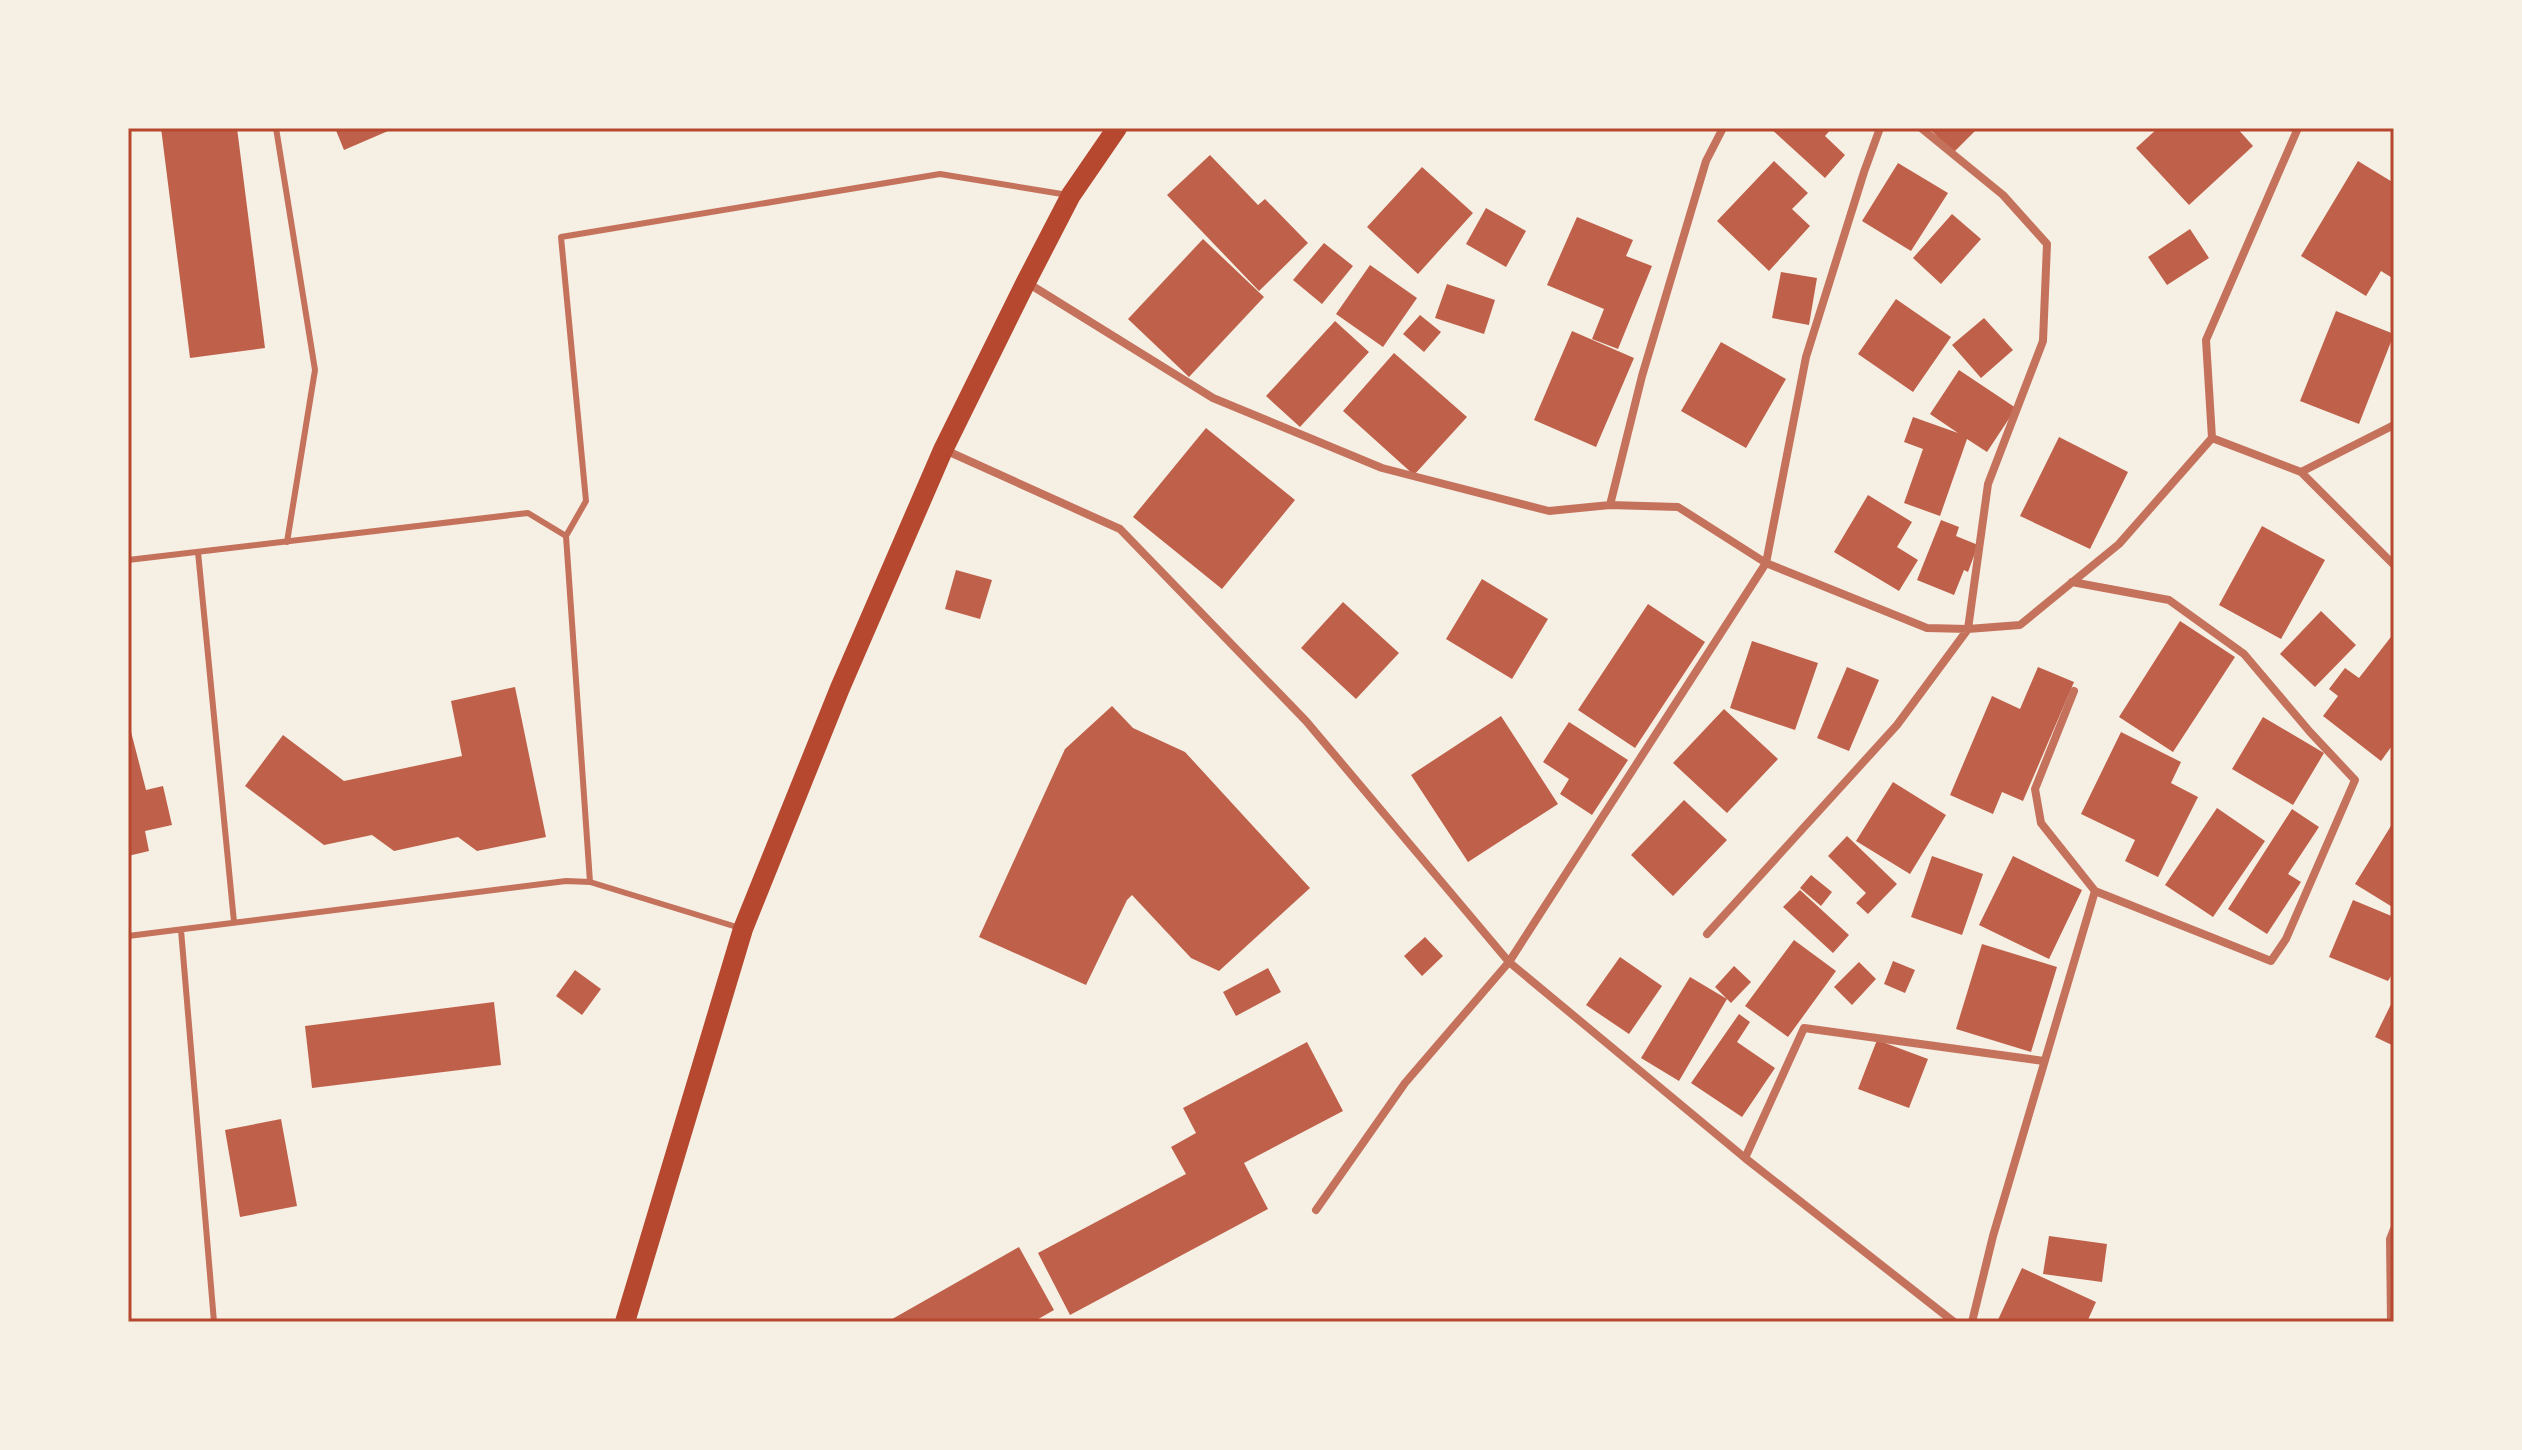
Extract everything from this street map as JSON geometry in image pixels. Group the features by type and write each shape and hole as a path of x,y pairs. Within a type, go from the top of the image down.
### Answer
{"main road":[{"path":"625,1322 743,929 840,688 943,450 1026,282 1071,195 1117,128"}],"street":[{"path":"1610,505 1642,376 1701,176 1723,128"},
{"path":"1316,1210 1405,1083 1509,962 1766,563 1806,357 1880,128"},
{"path":"1707,934 1897,725 1968,629 1988,484 2043,341 2047,244 2003,195 1921,128"},
{"path":"1026,282 1213,398 1382,468 1549,511 1610,505 1678,507 1766,563 1927,628 2020,625 2119,544 2212,438 2206,340 2298,128"},
{"path":"2301,472 2394,425"},
{"path":"2212,438 2301,472 2394,565"},
{"path":"943,450 1120,529 1306,721 1509,962 1745,1158 1954,1322"},
{"path":"2072,582 2169,600 2244,654 2355,780 2286,939 2271,961 2095,891 2041,823 2035,789 2074,691"},
{"path":"1972,1322 1993,1236 2095,891"},
{"path":"1745,1158 1804,1028 2044,1061"},
{"path":"2391,1322 2390,1239 2394,1229"}],"lane":[{"path":"276,128 315,370 287,542"},
{"path":"590,882 566,536 586,501 561,237 940,174 1071,195"},
{"path":"128,560 528,513 566,536"},
{"path":"198,552 234,922"},
{"path":"128,936 566,881 590,882 743,929"},
{"path":"181,930 214,1322"}],"building":[{"path":"161,128 237,128 265,348 190,358"},
{"path":"335,128 395,128 344,150"},
{"path":"1770,128 1832,128 1825,136 1845,155 1825,178"},
{"path":"1929,128 1978,128 1953,153"},
{"path":"2158,128 2237,128 2253,146 2189,205 2136,148"},
{"path":"1210,155 1258,205 1265,199 1308,243 1259,291 1167,195"},
{"path":"1774,161 1808,193 1792,209 1810,226 1769,271 1717,221"},
{"path":"2358,161 2394,183 2394,279 2381,271 2366,296 2301,256"},
{"path":"1898,163 1948,193 1911,251 1862,221"},
{"path":"1422,167 1473,213 1418,274 1367,227"},
{"path":"1486,208 1526,231 1506,267 1466,244"},
{"path":"1952,214 1981,239 1941,284 1913,258"},
{"path":"1577,217 1633,240 1626,256 1652,266 1618,349 1592,339 1604,309 1547,285"},
{"path":"2190,229 2209,258 2167,285 2148,257"},
{"path":"1203,239 1264,297 1189,377 1128,319"},
{"path":"1324,243 1353,266 1322,304 1293,280"},
{"path":"1370,265 1417,298 1383,347 1336,314"},
{"path":"1781,272 1817,278 1809,325 1772,318"},
{"path":"1447,284 1495,300 1484,334 1435,318"},
{"path":"1896,299 1951,337 1913,392 1858,354"},
{"path":"2336,311 2394,334 2359,424 2300,401"},
{"path":"1420,315 1441,332 1424,352 1403,334"},
{"path":"1984,318 2013,350 1981,378 1952,345"},
{"path":"1335,321 1369,352 1300,427 1266,396"},
{"path":"1572,331 1634,358 1596,447 1534,420"},
{"path":"1721,342 1786,379 1746,448 1681,411"},
{"path":"1394,353 1467,417 1414,475 1343,411"},
{"path":"1959,370 2016,408 1987,452 1967,439 1940,516 1904,503 1923,449 1904,442 1913,417 1958,433 1930,414"},
{"path":"1206,428 1295,500 1222,589 1133,517"},
{"path":"2059,437 2128,472 2090,549 2020,516"},
{"path":"1868,495 1912,522 1897,547 1918,560 1899,591 1834,552"},
{"path":"1941,520 1959,527 1956,536 1978,545 1968,572 1964,570 1954,595 1917,580"},
{"path":"2262,526 2325,560 2281,639 2219,605"},
{"path":"956,570 992,580 980,619 945,609"},
{"path":"1482,579 1548,619 1512,679 1446,639"},
{"path":"1343,602 1399,653 1356,699 1301,648"},
{"path":"1648,604 1705,642 1635,748 1578,710"},
{"path":"2321,611 2356,645 2315,687 2280,654"},
{"path":"2180,621 2235,657 2173,752 2119,717"},
{"path":"2394,633 2394,743 2381,761 2323,716 2338,696 2329,689 2345,668 2359,678"},
{"path":"1752,641 1818,663 1795,730 1730,708"},
{"path":"1847,667 1879,680 1849,751 1817,738"},
{"path":"2038,667 2074,682 2023,801 2002,792 1993,814 1950,795 1992,696 2020,709"},
{"path":"515,687 546,837 477,851 458,837 394,851 372,835 324,845 245,786 283,735 344,781 462,756 451,701"},
{"path":"1112,706 1133,728 1185,752 1310,888 1219,971 1191,958 1132,895 1086,985 979,937 1065,749"},
{"path":"1724,709 1778,759 1727,813 1673,763"},
{"path":"1501,716 1558,804 1468,862 1411,775"},
{"path":"2263,717 2324,753 2293,805 2232,769"},
{"path":"128,720 146,790 163,786 172,825 145,831 149,851 128,856"},
{"path":"1569,722 1628,760 1592,815 1560,794 1569,779 1543,762"},
{"path":"2121,732 2181,762 2171,783 2198,797 2158,877 2125,861 2135,840 2081,814"},
{"path":"1893,782 1946,815 1910,874 1856,841"},
{"path":"1684,800 1727,840 1673,896 1631,855"},
{"path":"2217,808 2265,841 2213,917 2165,885"},
{"path":"2292,809 2319,827 2288,874 2301,882 2267,934 2228,909"},
{"path":"2394,821 2394,908 2355,884"},
{"path":"1847,836 1897,884 1868,914 1856,903 1866,893 1828,856"},
{"path":"1932,856 1983,874 1962,935 1911,917"},
{"path":"2013,856 2082,890 2049,959 1979,925"},
{"path":"1811,875 1832,892 1821,906 1800,888"},
{"path":"1800,890 1849,935 1833,953 1783,907"},
{"path":"2353,900 2394,917 2394,971 2388,981 2329,957"},
{"path":"1425,937 1443,956 1422,976 1404,956"},
{"path":"1794,940 1836,971 1788,1037 1745,1006"},
{"path":"1982,944 2057,967 2031,1052 1956,1029"},
{"path":"1620,957 1662,986 1629,1034 1586,1005"},
{"path":"1893,961 1915,970 1905,993 1884,984"},
{"path":"1859,962 1876,979 1852,1005 1834,987"},
{"path":"1734,966 1751,982 1731,1003 1715,987"},
{"path":"1268,968 1281,992 1236,1016 1223,992"},
{"path":"575,970 601,989 582,1015 556,996"},
{"path":"1690,977 1727,999 1679,1081 1641,1058"},
{"path":"2394,998 2394,1046 2375,1037"},
{"path":"494,1002 501,1065 312,1088 305,1026"},
{"path":"1739,1014 1750,1022 1737,1042 1775,1068 1742,1117 1691,1083"},
{"path":"1877,1040 1928,1059 1909,1108 1858,1089"},
{"path":"1307,1042 1343,1111 1244,1163 1268,1209 1070,1315 1038,1253 1186,1174 1171,1147 1196,1133 1183,1108"},
{"path":"281,1119 297,1206 240,1217 225,1130"},
{"path":"2049,1236 2107,1244 2102,1282 2043,1274"},
{"path":"1019,1247 1054,1310 1033,1322 887,1322"},
{"path":"2022,1268 2096,1302 2087,1322 1997,1322"}]}
